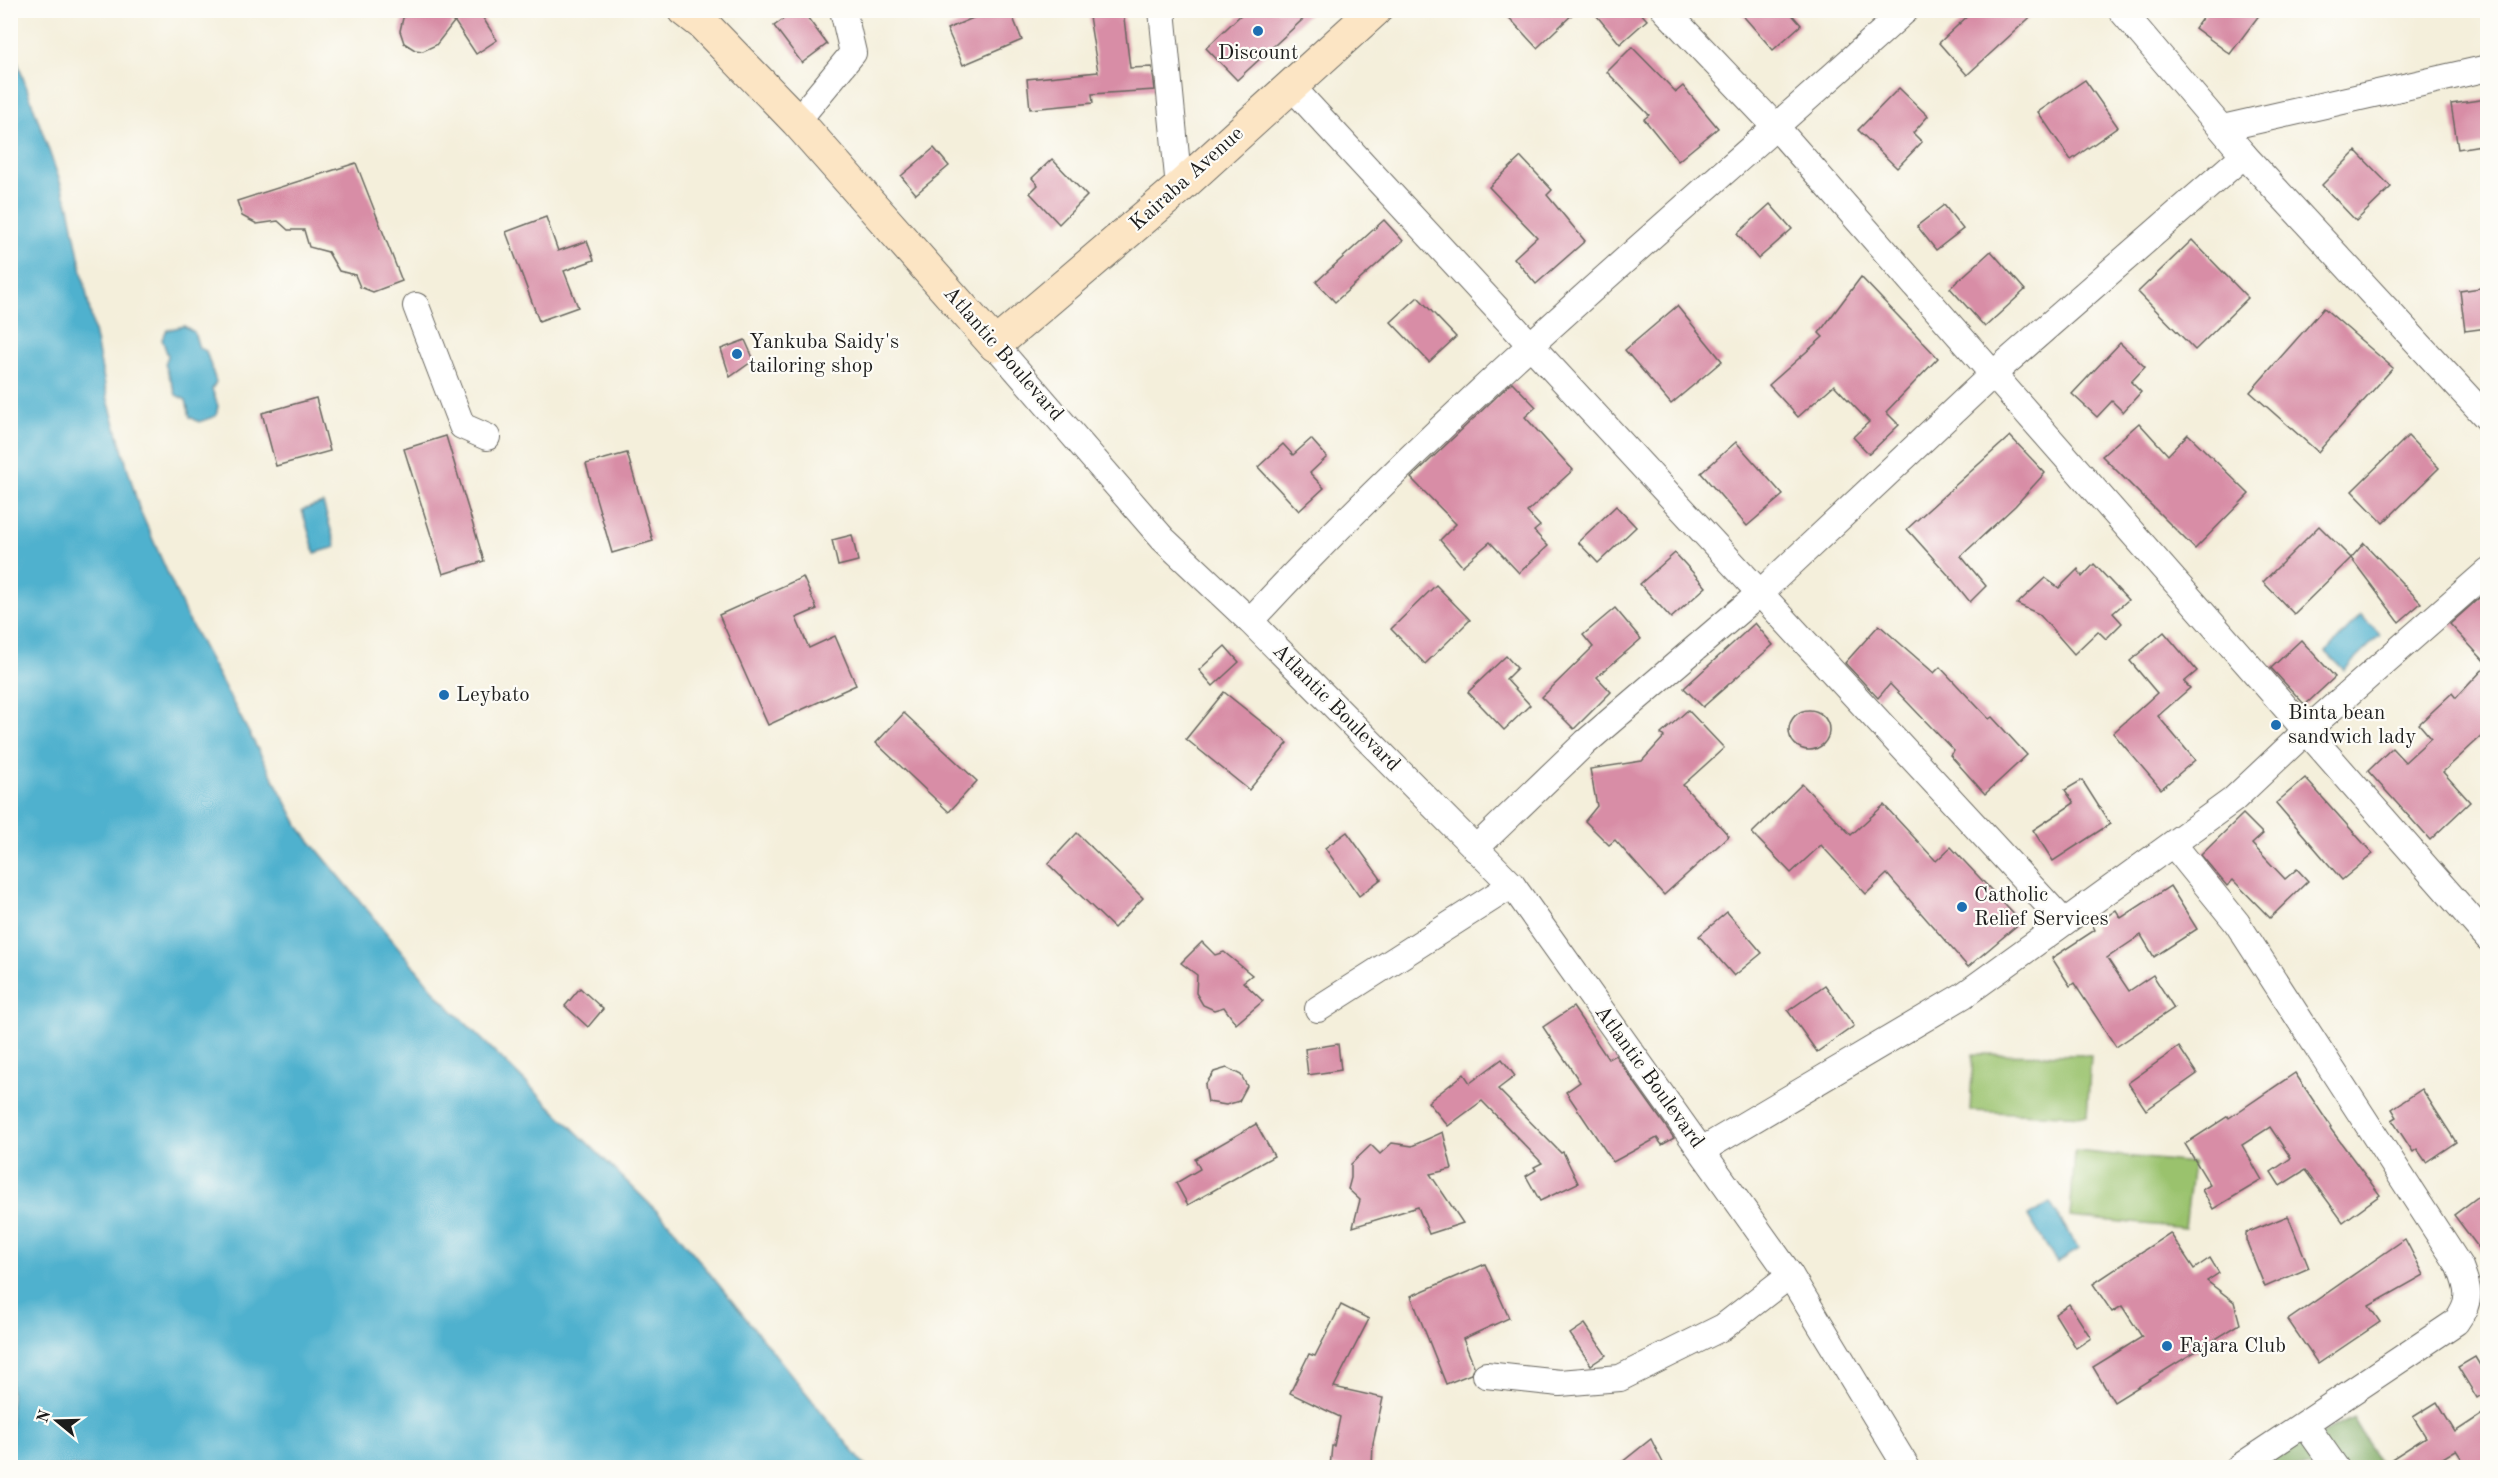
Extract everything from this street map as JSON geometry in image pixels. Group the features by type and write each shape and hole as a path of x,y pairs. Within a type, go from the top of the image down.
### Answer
{"street":[{"name":"Atlantic Boulevard","path":"685,10 703,24 797,120 1162,539 1250,621 1512,885 1790,1275 1907,1467"},
{"path":"797,120 853,53 843,10"},
{"path":"1162,10 1179,188"},
{"name":"Kairaba Avenue","path":"995,345 1179,188 1376,10"},
{"path":"1665,10 1777,128 2487,938"},
{"path":"1250,621 1309,556 1530,344 1777,128 1906,10"},
{"path":"2121,10 2244,155 2487,419"},
{"path":"2223,128 2487,68"},
{"path":"1291,86 2064,922"},
{"path":"1475,849 1586,742 1760,593 1993,374 2244,155"},
{"path":"416,306 462,426 487,437"},
{"path":"1701,1150 1964,995 2233,800 2307,730 2487,571"},
{"path":"2173,844 2237,923 2460,1267 2469,1291 2466,1309 2457,1322 2238,1467"},
{"path":"1318,1009 1512,885"},
{"path":"1486,1374 1560,1383 1620,1378 1723,1327 1790,1275"},
{"path":"2305,1424 2336,1467"}],"green space":[{"path":"1973,1054 2091,1055 2087,1116 1970,1111"},
{"path":"2075,1151 2193,1163 2185,1228 2070,1217"},
{"path":"2353,1418 2382,1467 2254,1468"}],"water":[{"path":"10,41 69,207 108,400 139,508 187,617 301,830 442,1000 669,1223 866,1467 11,1467"},
{"path":"184,326 194,332 199,348 206,351 216,382 212,389 218,406 216,416 199,422 190,417 186,400 176,395 165,364 168,356 162,339 167,330"},
{"path":"323,503 336,547 315,553 302,510"},
{"path":"2361,615 2380,635 2344,670 2326,652"},
{"path":"2050,1203 2079,1249 2057,1263 2028,1216"}],"building":[{"path":"411,10 431,10 454,22 436,45 423,51 415,50 404,43 400,31 403,18"},
{"path":"447,10 478,10 497,40 476,54"},
{"path":"796,10 802,10 827,44 802,63 774,26"},
{"path":"992,10 1010,10 1022,40 963,65 947,29"},
{"path":"1088,10 1123,10 1130,68 1152,67 1155,90 1092,94 1093,103 1030,109 1027,79 1098,72"},
{"name":"Discount","path":"1246,10 1313,10 1237,80 1206,48"},
{"path":"1502,10 1577,10 1537,48"},
{"path":"1592,10 1638,10 1647,20 1620,44"},
{"path":"1738,10 1788,10 1801,25 1773,50"},
{"path":"1974,10 2038,10 1967,75 1939,43"},
{"path":"2208,10 2263,10 2230,54 2195,28"},
{"path":"1632,47 1676,92 1683,86 1718,128 1678,161 1644,119 1649,115 1607,72"},
{"path":"2085,80 2118,127 2071,160 2038,112"},
{"path":"1899,88 1928,116 1913,133 1922,142 1897,168 1858,130"},
{"path":"2487,99 2487,144 2458,149 2451,104"},
{"path":"934,148 949,166 916,194 901,176"},
{"path":"2356,151 2391,187 2356,221 2322,185"},
{"path":"1521,157 1552,190 1547,195 1585,241 1536,284 1514,258 1537,237 1489,187"},
{"path":"1052,159 1087,196 1059,224 1030,193 1038,185 1032,178"},
{"path":"356,163 402,281 373,292 360,287 355,275 339,271 328,252 309,247 304,230 288,230 278,221 257,224 242,216 237,201"},
{"path":"1770,204 1792,229 1758,259 1737,234"},
{"path":"1944,205 1963,229 1936,250 1917,226"},
{"path":"546,217 558,251 587,241 594,260 564,271 578,307 539,321 506,232"},
{"path":"1384,220 1403,241 1335,302 1316,282"},
{"path":"2192,240 2248,298 2195,350 2138,292"},
{"path":"1991,251 2025,290 1985,327 1950,288"},
{"path":"1861,277 1938,358 1886,412 1899,425 1869,454 1853,437 1869,422 1834,385 1798,417 1769,385 1823,337 1819,333"},
{"path":"2487,287 2487,328 2465,331 2460,291"},
{"path":"1418,297 1456,337 1429,362 1391,322"},
{"path":"1677,306 1722,361 1671,404 1625,350"},
{"path":"2324,308 2393,368 2318,452 2250,392"},
{"name":"Yankuba Saidy's tailoring shop","path":"745,340 754,360 730,377 721,349"},
{"path":"2120,343 2145,367 2131,382 2141,392 2123,412 2112,401 2097,417 2072,394"},
{"path":"1512,382 1536,407 1525,417 1573,470 1527,512 1540,526 1534,531 1548,546 1519,573 1490,542 1462,566 1440,540 1456,524 1411,478"},
{"path":"316,398 330,451 276,466 262,413"},
{"path":"2139,423 2168,455 2188,434 2249,494 2195,549 2102,456"},
{"path":"446,436 484,561 443,574 404,449"},
{"path":"2010,436 2045,473 2015,506 1961,556 1986,586 1970,602 1907,529"},
{"path":"2408,436 2439,468 2383,523 2352,491"},
{"path":"1311,439 1327,457 1310,473 1324,488 1299,511 1258,467 1283,444 1293,455"},
{"path":"1736,442 1783,495 1747,526 1701,473"},
{"path":"627,453 653,541 612,553 586,464"},
{"path":"1616,506 1636,527 1598,563 1578,542"},
{"path":"2319,526 2351,558 2294,614 2263,582"},
{"path":"852,535 858,561 838,566 832,540"},
{"path":"2364,543 2421,603 2399,622 2351,558"},
{"path":"1675,553 1706,587 1671,618 1640,584"},
{"path":"2094,564 2128,600 2113,613 2122,623 2106,639 2098,631 2074,654 2039,614 2017,604 2045,578 2059,588 2078,569 2082,577"},
{"path":"803,577 817,609 796,618 809,648 835,636 856,685 768,725 719,615"},
{"path":"1436,585 1470,620 1425,664 1391,629"},
{"path":"2487,591 2487,664 2450,624"},
{"path":"1615,608 1641,639 1597,677 1611,692 1574,729 1542,697 1593,647 1583,635"},
{"path":"1755,623 1773,645 1703,707 1684,688"},
{"path":"1879,625 1934,673 1940,667 1989,719 1992,717 2027,755 1985,794 1950,755 1954,751 1890,684 1878,698 1845,663"},
{"path":"2164,632 2197,671 2184,682 2190,688 2158,716 2195,760 2161,789 2113,733 2157,693 2130,661"},
{"path":"2301,640 2335,677 2305,705 2271,668"},
{"path":"1225,646 1239,662 1213,686 1199,670"},
{"path":"1506,656 1517,668 1506,679 1530,705 1504,730 1468,692"},
{"path":"2487,665 2487,731 2443,772 2470,802 2430,840 2368,771 2392,748 2405,762 2431,738 2419,724 2452,693 2456,698"},
{"path":"1224,692 1288,743 1249,790 1186,739"},
{"path":"1688,710 1724,748 1683,785 1729,836 1664,895 1615,840 1609,845 1585,821 1597,806 1590,769 1642,761 1664,737 1661,734"},
{"path":"1809,710 1823,716 1829,730 1823,744 1809,750 1795,744 1789,730 1795,716"},
{"path":"904,713 977,781 949,812 876,743"},
{"path":"2305,778 2373,854 2342,880 2276,803"},
{"path":"2082,780 2110,824 2053,861 2033,830 2074,803 2065,790"},
{"path":"1802,784 1851,835 1884,805 1936,861 1951,847 2021,922 1968,967 1887,874 1866,894 1821,845 1791,873 1752,833"},
{"path":"2243,814 2263,834 2252,844 2285,879 2297,869 2308,881 2270,918 2233,880 2227,886 2201,855"},
{"path":"1347,832 1381,879 1359,896 1325,848"},
{"path":"1077,833 1143,898 1114,928 1048,864"},
{"path":"2170,886 2197,929 2154,957 2141,935 2107,958 2129,991 2153,975 2174,1008 2116,1047 2074,983 2070,986 2052,958 2095,930 2093,926 2116,910 2121,918"},
{"path":"1727,912 1762,953 1734,976 1699,936"},
{"path":"1202,942 1215,955 1224,952 1252,975 1243,982 1263,1001 1236,1024 1224,1007 1214,1010 1203,1005 1196,993 1197,975 1181,963"},
{"path":"1825,985 1854,1026 1817,1052 1788,1011"},
{"path":"580,988 603,1009 588,1027 565,1006"},
{"path":"1573,1007 1608,1059 1615,1055 1674,1138 1662,1145 1657,1138 1613,1162 1566,1092 1580,1082 1543,1027"},
{"path":"1338,1044 1341,1070 1308,1075 1305,1049"},
{"path":"2179,1047 2197,1074 2146,1110 2128,1083"},
{"path":"1502,1059 1515,1076 1498,1089 1561,1153 1563,1152 1578,1183 1540,1201 1526,1176 1536,1170 1534,1167 1542,1163 1482,1101 1448,1126 1428,1102 1464,1074 1470,1083"},
{"path":"1227,1068 1241,1075 1247,1086 1239,1101 1226,1105 1208,1102 1205,1085 1214,1072"},
{"path":"2295,1073 2330,1128 2380,1195 2343,1222 2305,1170 2280,1186 2271,1172 2291,1158 2270,1127 2242,1145 2262,1180 2213,1209 2202,1190 2210,1185 2185,1144 2228,1116 2229,1118"},
{"path":"2422,1089 2456,1142 2426,1162 2417,1149 2413,1152 2392,1120 2397,1117 2392,1109"},
{"path":"1256,1124 1274,1156 1188,1205 1176,1183 1200,1169 1195,1159"},
{"path":"1443,1132 1452,1169 1430,1174 1463,1223 1429,1234 1418,1207 1353,1227 1360,1200 1348,1189 1351,1164 1371,1145 1380,1154 1392,1143 1412,1146"},
{"path":"2487,1190 2487,1259 2454,1215"},
{"path":"2288,1216 2309,1268 2265,1287 2246,1240 2246,1233"},
{"path":"2170,1233 2194,1269 2210,1258 2219,1273 2207,1281 2234,1302 2240,1324 2114,1402 2093,1367 2142,1337 2122,1306 2112,1312 2093,1284"},
{"path":"2405,1239 2424,1275 2369,1306 2380,1322 2318,1364 2288,1320"},
{"path":"1485,1264 1509,1318 1463,1339 1474,1366 1471,1374 1446,1384 1411,1296"},
{"path":"2069,1304 2091,1338 2076,1348 2055,1314"},
{"path":"1341,1305 1369,1319 1334,1387 1383,1398 1373,1443 1372,1467 1330,1467 1332,1446 1334,1446 1340,1417 1290,1393 1309,1354 1315,1356"},
{"path":"1585,1324 1606,1355 1591,1365 1570,1334"},
{"path":"2475,1357 2487,1377 2487,1391 2477,1398 2458,1367"},
{"path":"2437,1402 2455,1432 2487,1411 2487,1467 2467,1467 2456,1450 2428,1467 2379,1467 2426,1437 2413,1417"},
{"path":"1651,1439 1665,1467 1616,1467"}],"place":[{"name":"Discount","path":"1258,31"},
{"name":"Yankuba Saidy's tailoring shop","path":"737,354"},
{"name":"Leybato","path":"444,695"},
{"name":"Binta bean sandwich lady","path":"2276,725"},
{"name":"Catholic Relief Services","path":"1962,907"},
{"name":"Fajara Club","path":"2167,1346"}]}
